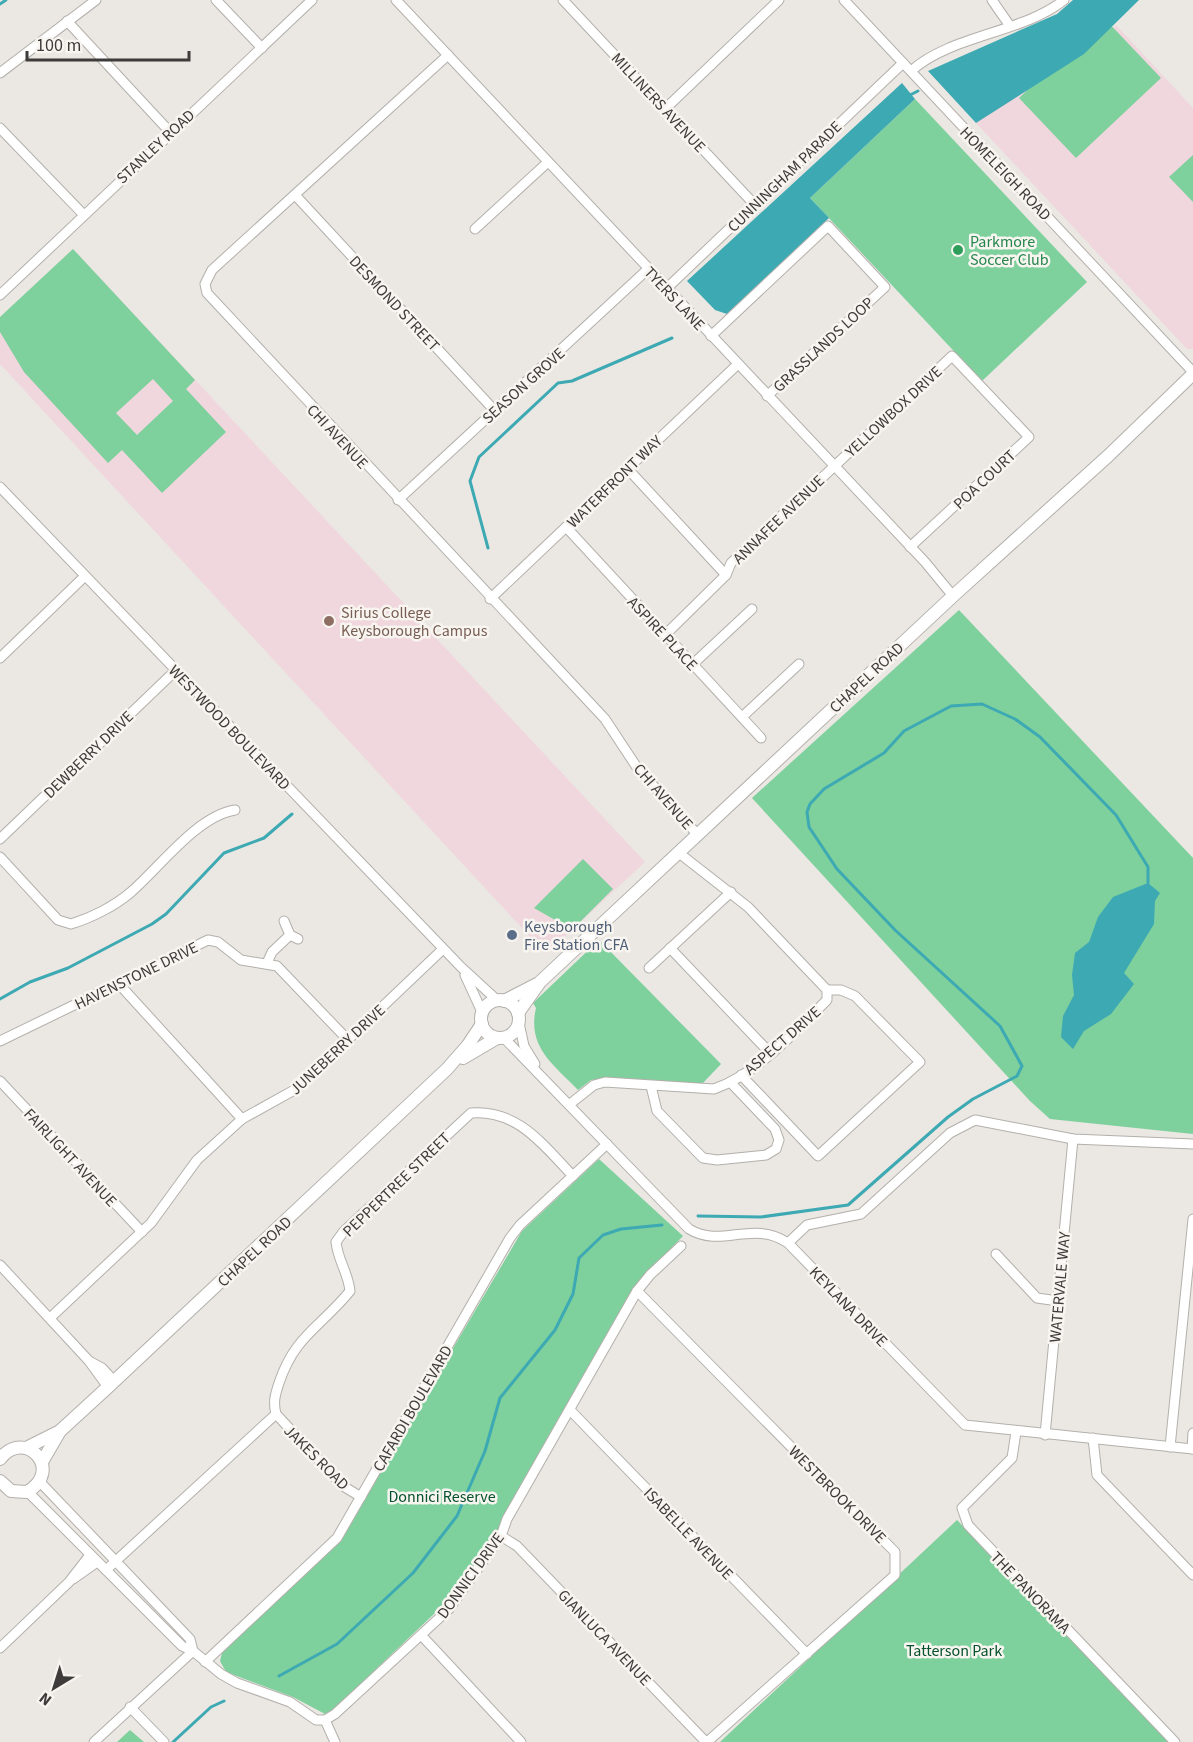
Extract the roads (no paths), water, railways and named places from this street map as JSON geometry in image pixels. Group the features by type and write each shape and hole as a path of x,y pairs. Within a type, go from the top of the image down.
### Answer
{"main road":[{"name":"CHAPEL ROAD","path":"518,1018 540,982 953,596 1078,484 1193,373"},
{"name":"CHAPEL ROAD","path":"501,1001 540,982"},
{"path":"501,1001 518,1018 514,1032 500,1038 487,1033 482,1018 489,1004 501,1001"},
{"name":"CHAPEL ROAD","path":"26,1448 60,1431 447,1069 468,1045 482,1018"},
{"name":"CHAPEL ROAD","path":"447,1069 500,1038"},
{"name":"CHAPEL ROAD","path":"42,1462 60,1431"},
{"path":"0,1459 6,1446 26,1448 33,1451 42,1462 43,1469 40,1482 28,1492 11,1491 0,1498"},
{"path":"0,1481 11,1491"}],"street":[{"path":"0,73 96,0"},
{"path":"216,0 262,48"},
{"name":"STANLEY ROAD","path":"0,295 83,214 312,0"},
{"name":"TYERS LANE","path":"396,0 910,547 953,596"},
{"path":"665,109 779,0"},
{"name":"HOMELEIGH ROAD","path":"844,0 1193,373"},
{"path":"992,0 1010,26"},
{"path":"911,71 934,55 1010,26 1064,0"},
{"name":"MILLINERS AVENUE","path":"569,2 754,204"},
{"path":"67,21 170,132"},
{"name":"CHI AVENUE","path":"448,55 213,270 206,284 207,293 605,719 638,769 698,835"},
{"name":"CUNNINGHAM PARADE","path":"666,289 903,63"},
{"path":"0,128 83,214"},
{"path":"475,229 548,162"},
{"name":"DESMOND STREET","path":"296,196 495,411"},
{"name":"GRASSLANDS LOOP","path":"711,336 828,226 885,287 767,396"},
{"name":"SEASON GROVE","path":"398,500 648,269"},
{"name":"YELLOWBOX DRIVE","path":"834,466 952,356"},
{"name":"POA COURT","path":"910,547 1029,437 952,356"},
{"name":"WATERFRONT WAY","path":"490,598 738,364"},
{"name":"ANNAFEE AVENUE","path":"665,634 726,575 731,563 834,466"},
{"path":"627,468 726,575"},
{"name":"WESTWOOD BOULEVARD","path":"0,487 461,967 501,1001"},
{"name":"ASPIRE PLACE","path":"566,527 761,738"},
{"path":"0,658 85,576"},
{"path":"693,664 752,609"},
{"path":"742,717 799,664"},
{"name":"DEWBERRY DRIVE","path":"0,838 176,670"},
{"path":"0,857 64,924 75,923 123,898 205,822 224,811 235,810"},
{"name":"ASPECT DRIVE","path":"570,1104 594,1084 605,1082 714,1089 731,1083 770,1053 827,1000 827,990 730,892 679,853"},
{"path":"649,968 730,892"},
{"path":"267,963 272,952 294,937 284,921"},
{"name":"HAVENSTONE DRIVE","path":"0,1041 208,940 218,942 241,960 267,963 281,969 348,1040"},
{"path":"670,948 770,1053"},
{"name":"JUNEBERRY DRIVE","path":"50,1318 142,1232 197,1160 242,1119 286,1096 444,949"},
{"name":"WESTWOOD BOULEVARD","path":"461,967 482,1018"},
{"path":"119,984 242,1119"},
{"path":"741,1075 818,1156 920,1062 855,996 841,990 827,990"},
{"name":"KEYLANA DRIVE","path":"518,1018 524,1046 547,1082"},
{"name":"KEYLANA DRIVE","path":"500,1038 570,1104 680,1220 697,1234 716,1236 764,1231 788,1243 956,1418 975,1428 1192,1449"},
{"name":"FAIRLIGHT AVENUE","path":"0,1081 142,1232"},
{"path":"651,1086 657,1111 703,1158 717,1160 766,1155 776,1149 779,1140 775,1129 731,1083"},
{"name":"PEPPERTREE STREET","path":"276,1414 273,1402 287,1359 300,1341 350,1291 348,1276 338,1261 336,1242 344,1231 471,1113 483,1112 517,1122 534,1133 573,1176"},
{"path":"788,1243 807,1225 861,1214 950,1133 975,1120 1073,1139 1193,1144"},
{"name":"WATERVALE WAY","path":"1045,1435 1073,1139"},
{"name":"CAFARDI BOULEVARD","path":"205,1662 337,1538 510,1238 520,1225 607,1144"},
{"path":"1170,1447 1193,1219"},
{"name":"DONNICI DRIVE","path":"326,1720 422,1636 449,1609 501,1536 507,1519 571,1412 637,1292 650,1275 681,1246"},
{"path":"996,1254 1037,1298 1058,1301"},
{"path":"0,1265 111,1384"},
{"name":"WESTBROOK DRIVE","path":"637,1292 895,1552 895,1575 706,1742"},
{"name":"ISABELLE AVENUE","path":"571,1412 807,1654"},
{"path":"106,1570 276,1414"},
{"name":"JAKES ROAD","path":"276,1414 343,1486 361,1497"},
{"name":"THE PANORAMA","path":"1016,1432 1012,1458 962,1508 968,1525 1175,1742"},
{"path":"1192,1449 1193,1433"},
{"path":"1093,1438 1097,1475 1193,1575"},
{"path":"40,1482 190,1639 193,1651"},
{"path":"28,1492 182,1646 193,1651 205,1662 237,1683 290,1702 316,1719 326,1720 335,1742"},
{"name":"GIANLUCA AVENUE","path":"501,1536 517,1546 706,1742"},
{"path":"0,1648 93,1558"},
{"path":"422,1636 521,1742"},
{"path":"94,1742 193,1651"},
{"path":"130,1707 164,1741"}],"water":[{"path":"1073,0 1139,0 1084,54 976,123 928,71 1057,14"},
{"path":"902,83 915,99 810,198 829,218 727,314 715,310 687,281"},
{"path":"1148,883 1160,893 1155,901 1154,924 1124,973 1134,984 1111,1014 1084,1031 1073,1049 1061,1037 1063,1016 1074,995 1072,975 1075,953 1089,942 1098,917 1113,897"}],"waterway":[{"path":"0,4 6,0"},
{"path":"908,96 918,91"},
{"path":"488,548 470,481 479,457 558,383 572,381 672,338"},
{"path":"698,1216 761,1217 848,1205 948,1117 973,1099 1017,1076 1022,1066 1000,1026 895,930 837,869 809,827 807,812 810,804 824,789 884,753 904,731 951,706 982,704 1015,719 1040,737 1116,815 1148,867 1148,883"},
{"path":"0,999 30,982 68,968 152,924 166,914 224,853 264,838 292,814"},
{"path":"279,1676 337,1644 413,1573 457,1516 485,1451 500,1398 555,1330 573,1294 579,1258 603,1235 621,1229 662,1225"},
{"path":"173,1742 211,1707 224,1701"}],"place":[{"name":"Parkmore Soccer Club","path":"958,250"},
{"name":"Sirius College Keysborough Campus","path":"329,621"},
{"name":"Keysborough Fire Station CFA","path":"512,935"}],"park label":[{"name":"Donnici Reserve","path":"442,1496"},
{"name":"Tatterson Park","path":"954,1650"}]}
